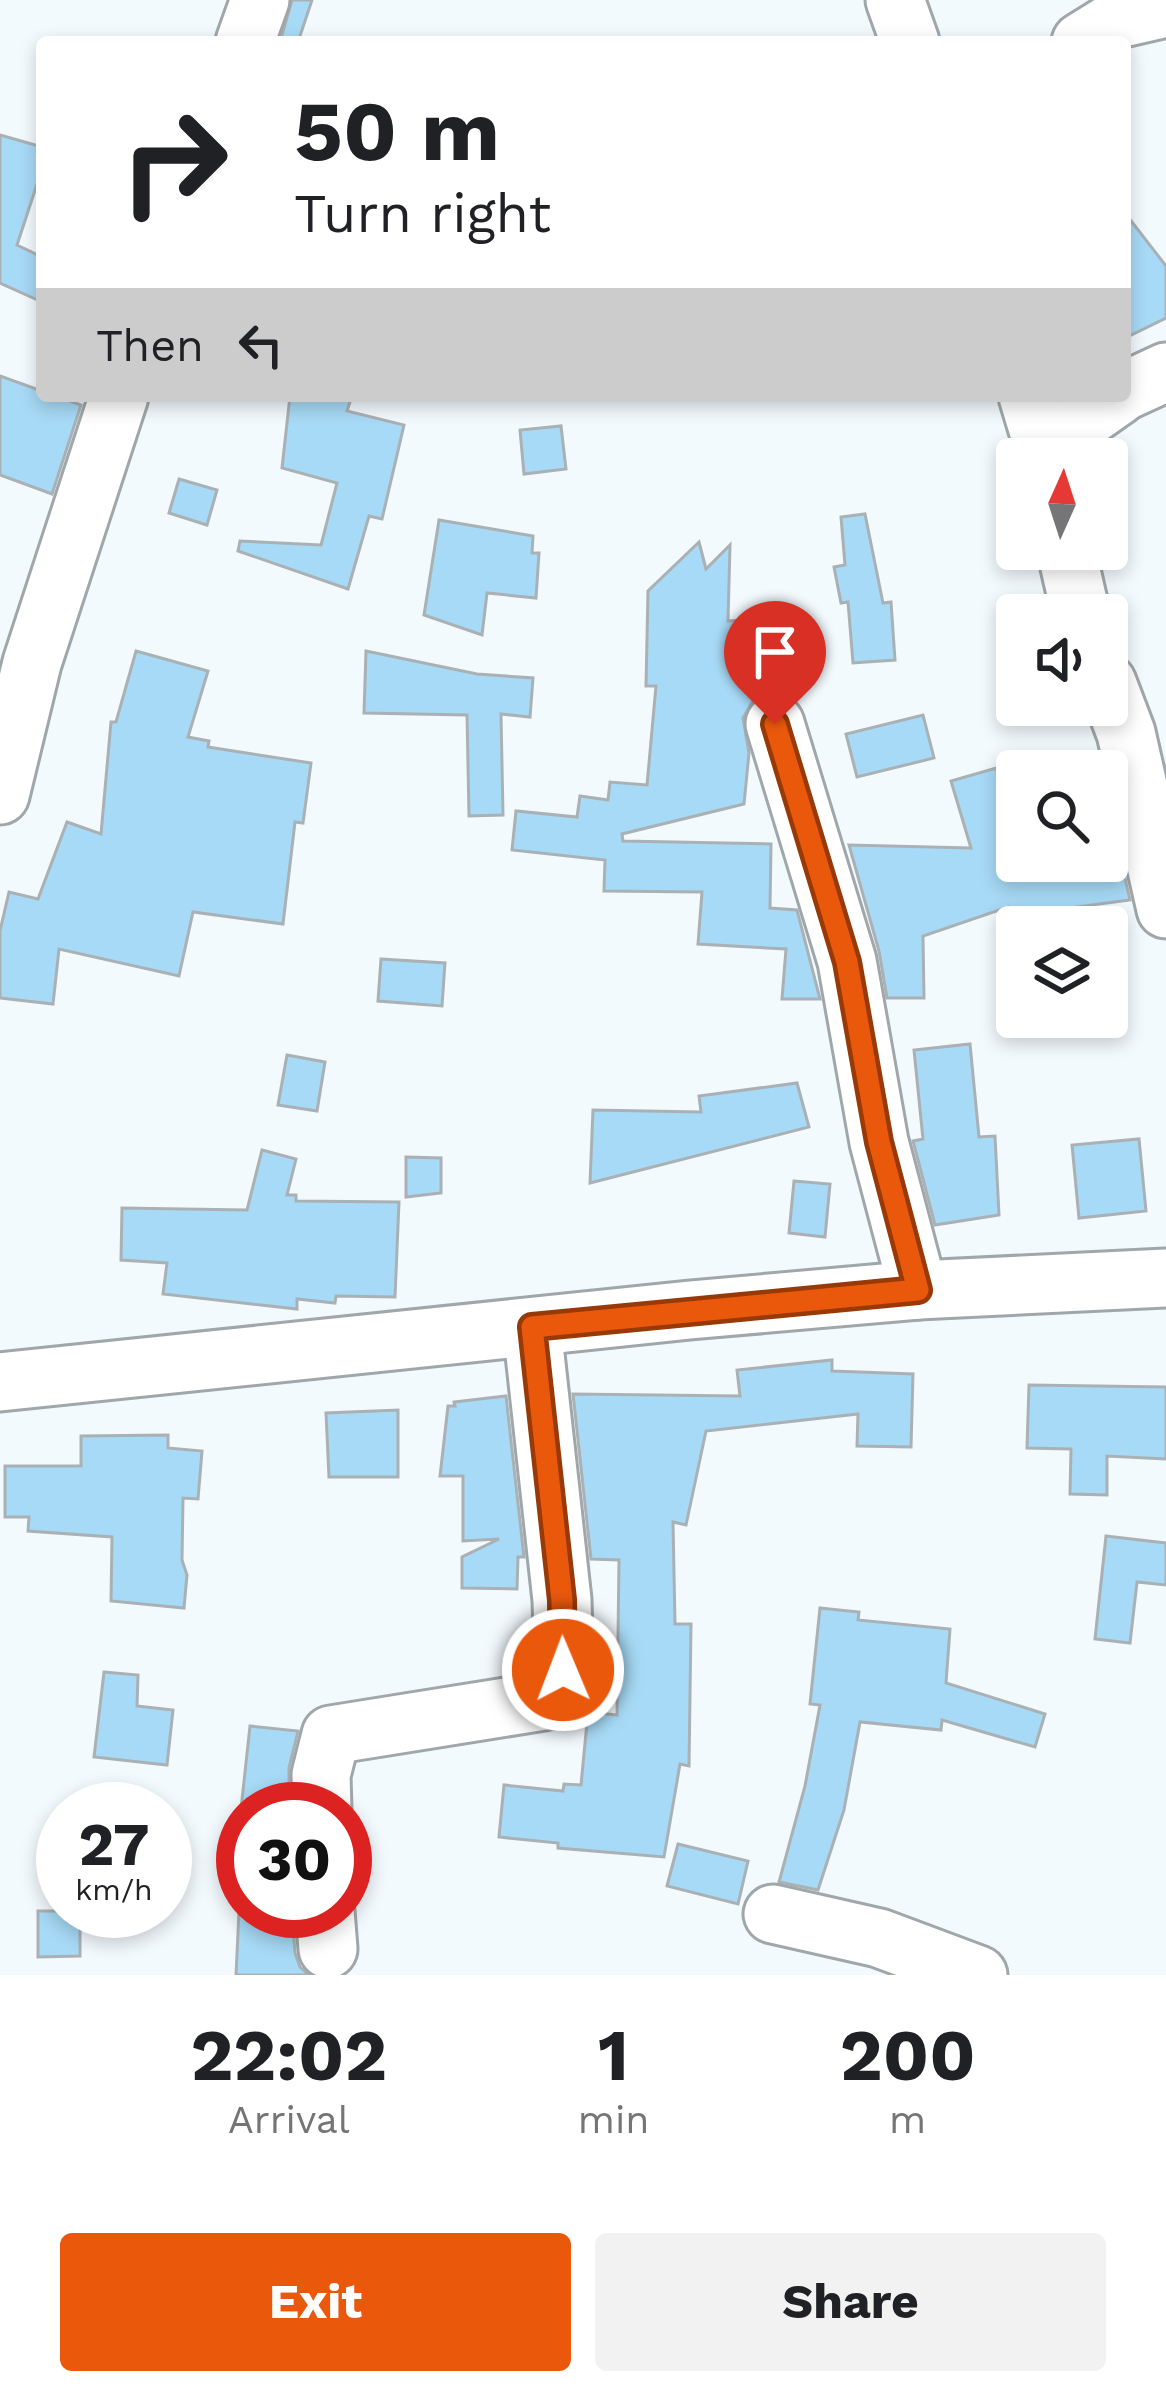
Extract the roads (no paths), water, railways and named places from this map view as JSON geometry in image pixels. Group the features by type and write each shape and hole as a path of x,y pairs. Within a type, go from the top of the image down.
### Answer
{"street":[{"path":"246,36 260,0"},
{"path":"895,0 908,36"},
{"path":"1091,36 1118,19 1166,8"},
{"path":"1131,388 1166,372"},
{"path":"0,795 32,663 116,402"},
{"path":"1040,434 1103,402"},
{"path":"775,724 847,962 879,1142 918,1290"},
{"path":"1123,726 1166,909"},
{"path":"0,1382 918,1290 1166,1278"},
{"path":"321,1782 331,1735 544,1701 563,1670 562,1600 532,1327"},
{"path":"773,1914 880,1938 978,1975"}]}
